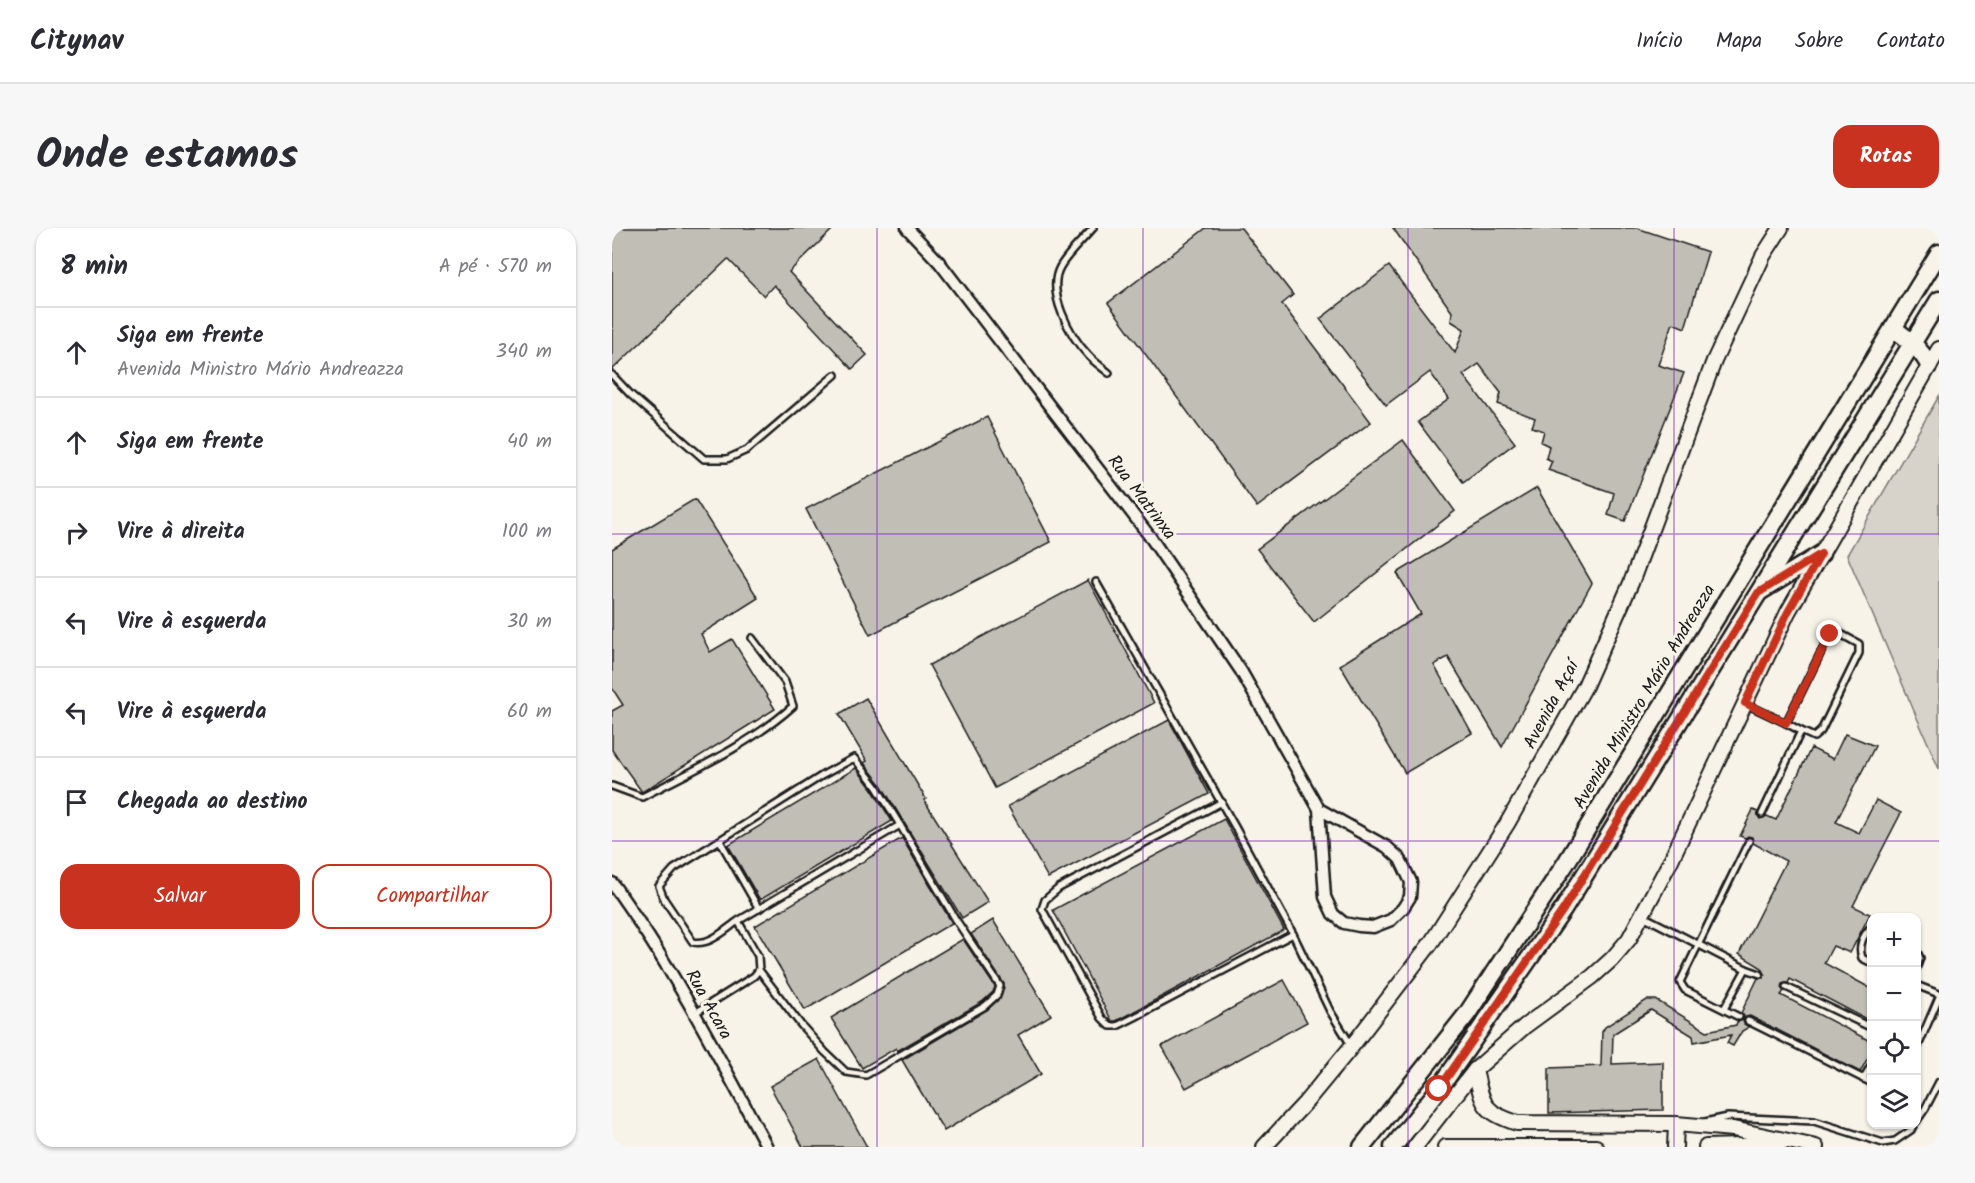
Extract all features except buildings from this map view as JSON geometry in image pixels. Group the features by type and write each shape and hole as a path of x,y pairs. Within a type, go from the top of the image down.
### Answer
{"main road":[{"name":"Avenida Ministro Mário Andreazza","path":"1362,1147 1467,1014 1566,863 1939,253"},
{"path":"1393,1147 1439,1089 1563,910 1939,300"},
{"path":"1893,328 1913,343 1929,365"},
{"path":"1758,593 1821,554"}],"street":[{"name":"Rua Matrinxa","path":"907,228 939,262 1151,538 1241,671 1319,809 1325,897 1333,914 1344,923 1359,926 1373,927 1391,920 1410,897 1411,882 1400,859 1387,847 1319,809"},
{"name":"Avenida Açaí","path":"1264,1147 1305,1103 1352,1046 1431,943 1507,824 1586,686 1631,583 1714,361 1763,256 1781,228"},
{"path":"1415,1147 1476,1070 1525,1026 1612,960 1629,939 1670,862 1788,612 1939,349"},
{"name":"Rua Acara","path":"612,883 665,962 767,1147"},
{"path":"1476,1070 1481,1097 1488,1109 1497,1116 1517,1123 1676,1124 1733,1129 1816,1147"},
{"path":"1511,1146 1517,1123"},
{"path":"1675,1147 1676,1124"},
{"path":"1706,1147 1802,1144"},
{"path":"1445,1147 1596,1147"}],"lane":[{"path":"1094,228 1061,265 1055,288 1058,302 1073,335 1088,355 1109,373"},
{"path":"612,375 630,394 704,459 727,459 747,450 835,375"},
{"path":"1096,582 1221,802 1293,934 1330,1011 1352,1046"},
{"path":"1745,703 1801,732 1814,736 1821,731 1859,653 1859,644 1839,633 1830,634 1786,723"},
{"path":"612,786 642,797 714,759 780,718 793,706 785,682 752,638"},
{"path":"1762,814 1801,732"},
{"path":"738,921 758,956 759,970 801,1025 846,1072 866,1075 915,1048 985,1006 997,995 1000,986 956,920 900,825 876,786 854,759 823,775 674,869 659,886 664,899 693,942 700,943 707,941 738,921 900,825"},
{"path":"1221,802 1059,888 1045,900 1042,909 1102,1018 1110,1026 1117,1026 1135,1017 1293,934"},
{"path":"720,841 759,909"},
{"path":"1739,1017 1682,986 1681,978 1749,841"},
{"path":"1642,915 1760,974"},
{"path":"1867,931 1859,949 1862,958 1867,960"},
{"path":"1724,1009 1730,1002 1746,969"},
{"path":"694,1013 754,976 759,970"},
{"path":"1786,987 1867,1026"},
{"path":"1921,987 1939,995 1921,1041"},
{"path":"1748,1021 1867,1081"},
{"path":"1863,1079 1867,1073"},
{"path":"1921,1115 1939,1082"},
{"path":"1695,1126 1728,1117 1814,1121 1882,1143 1895,1141 1912,1129"}],"shaded area":[{"path":"1939,396 1939,769 1847,555"}],"route":[{"path":"1439,1089 1563,910 1758,593 1821,554 1788,612 1745,703 1786,723 1830,634"}]}
